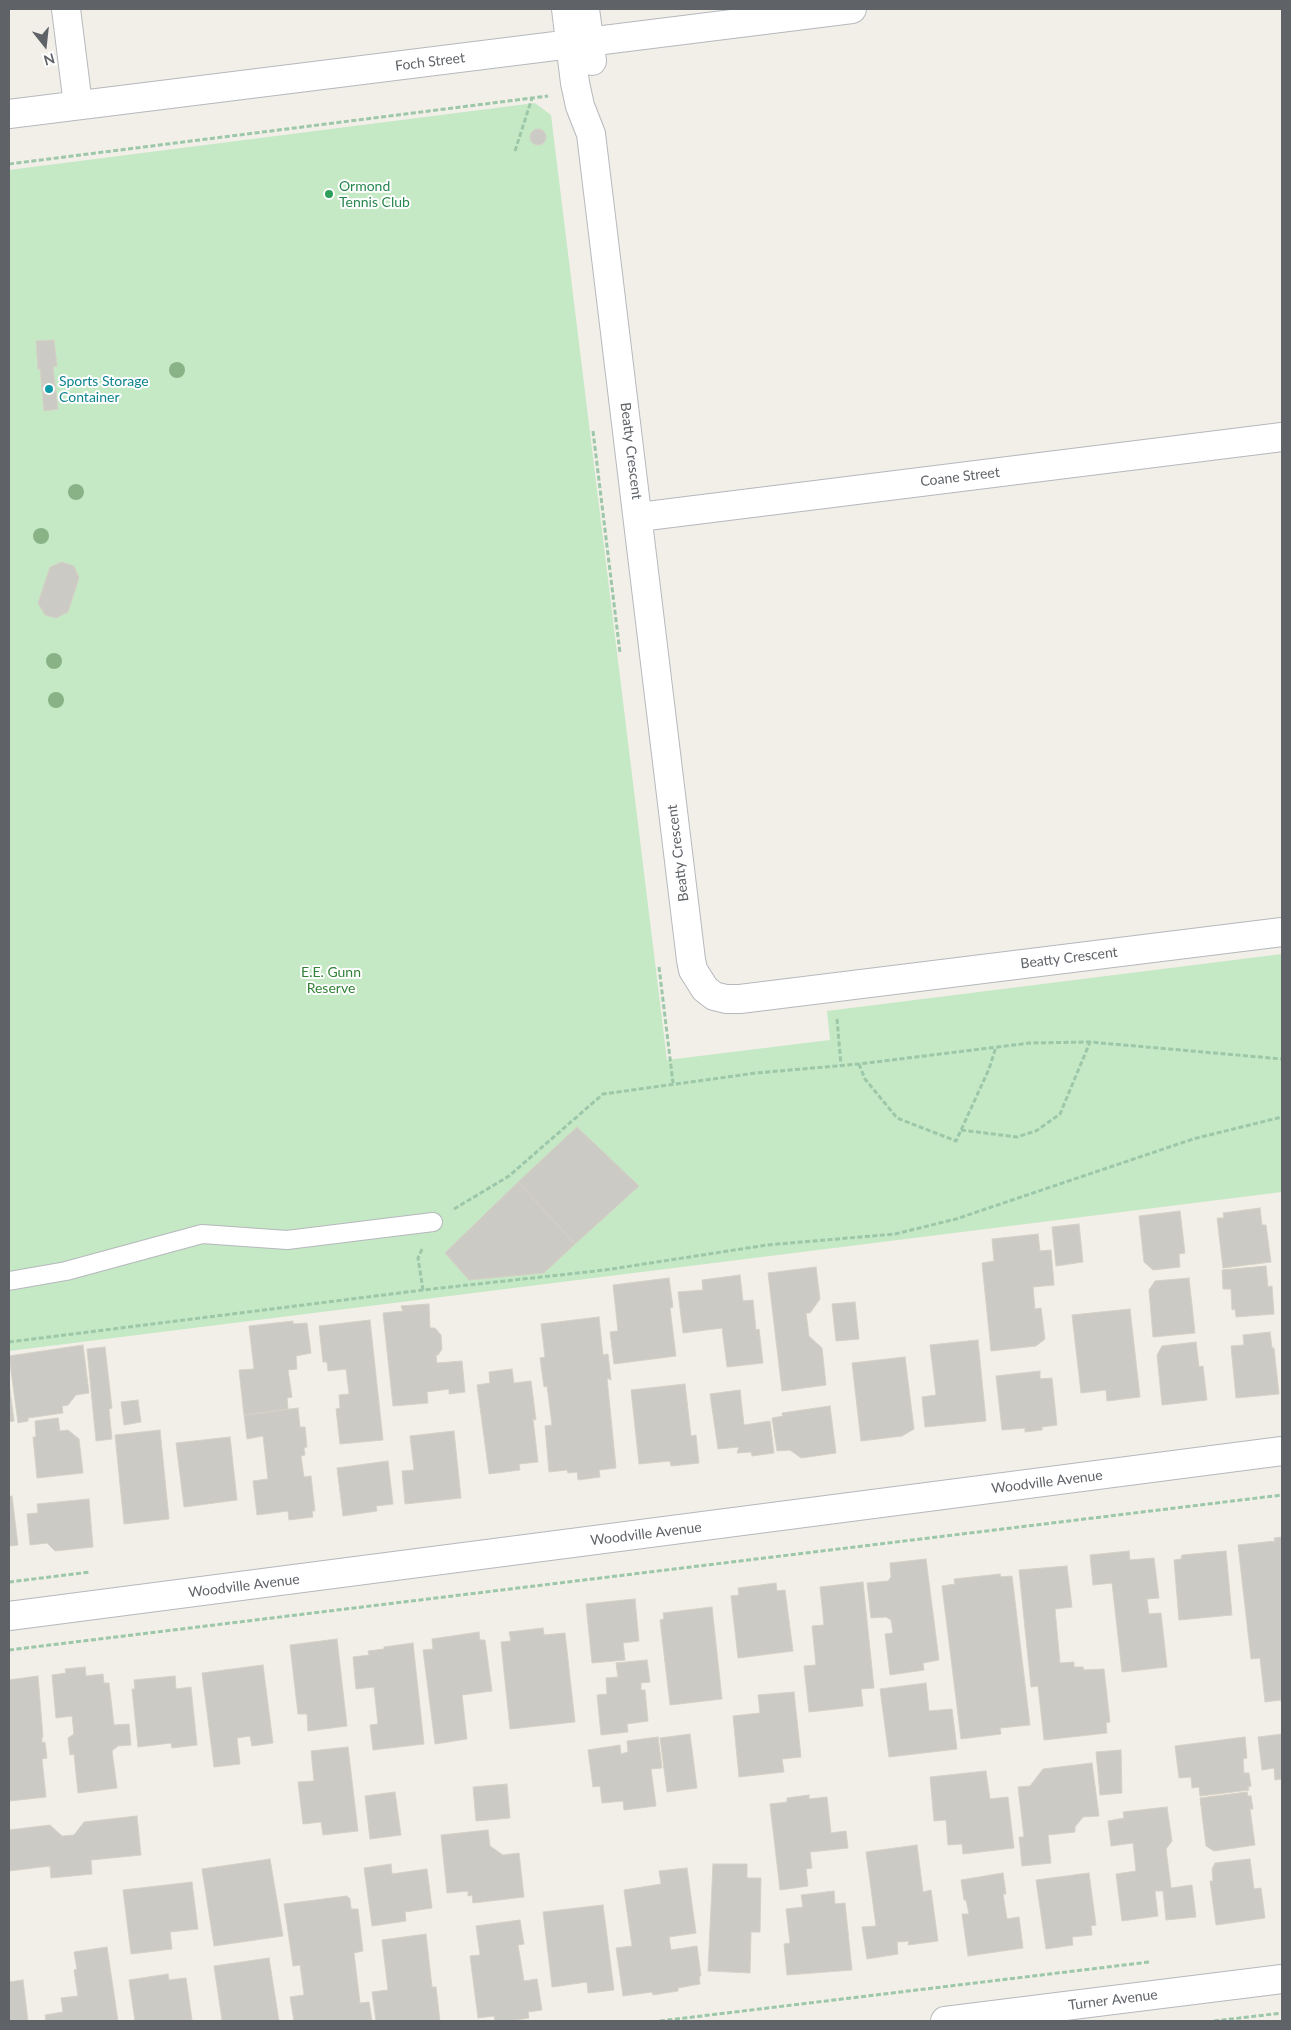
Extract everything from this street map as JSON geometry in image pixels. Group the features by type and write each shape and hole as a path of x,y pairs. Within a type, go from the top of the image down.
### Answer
{"street":[{"path":"66,9 78,106"},
{"path":"566,9 580,43"},
{"path":"580,43 585,9"},
{"name":"Foch Street","path":"9,114 852,9"},
{"name":"Beatty Crescent","path":"580,43 596,104 591,134 693,970 705,989 714,996 726,999 834,988 1282,932"},
{"name":"Coane Street","path":"639,517 1282,437"},
{"name":"Woodville Avenue","path":"9,1616 1282,1451"},
{"name":"Turner Avenue","path":"945,2021 1282,1979"}],"lane":[{"path":"9,1281 66,1271 202,1234 287,1240 433,1222"}],"path":[{"path":"9,164 553,96"},
{"path":"515,151 532,98"},
{"path":"834,988 841,1065"},
{"path":"961,1130 1017,1137 1036,1131 1060,1114 1090,1042"},
{"path":"423,1290 418,1258 433,1222 510,1176 603,1094 756,1073 859,1064 1030,1044 1090,1042 1282,1059"},
{"path":"859,1064 865,1079 897,1118 956,1141 989,1069 996,1047"},
{"path":"9,1342 423,1290 605,1270 767,1245 895,1234 926,1228 956,1219 1193,1139 1282,1117"},
{"path":"9,1650 1282,1495"},
{"path":"660,2021 1154,1961"},
{"path":"1214,2021 1282,2013"}],"green space":[{"name":"E.E. Gunn Reserve","path":"535,103 551,115 667,1060 830,1040 827,1011 1282,954 1282,1192 9,1351 9,170"}],"building":[{"path":"535,129 541,129 546,134 544,143 535,145 530,140 530,134"},
{"name":"Sports Storage Container","path":"54,340 57,366 53,367 58,409 44,411 36,341"},
{"path":"62,562 74,566 79,578 68,612 56,618 45,615 38,603 50,567"},
{"path":"577,1127 639,1186 575,1244 518,1182"},
{"path":"518,1182 575,1244 544,1273 469,1280 445,1253"},
{"path":"1260,1208 1262,1225 1266,1225 1271,1262 1223,1268 1217,1218 1224,1218 1223,1213"},
{"path":"1180,1211 1185,1253 1179,1254 1180,1267 1153,1270 1144,1262 1139,1216"},
{"path":"1079,1224 1083,1262 1056,1266 1052,1227"},
{"path":"1038,1234 1040,1251 1051,1250 1054,1285 1033,1287 1035,1309 1041,1308 1045,1339 1036,1346 991,1351 982,1263 994,1261 992,1239"},
{"path":"1266,1266 1268,1287 1272,1286 1274,1314 1236,1317 1235,1309 1232,1310 1231,1289 1223,1289 1222,1270"},
{"path":"816,1267 820,1299 810,1313 806,1313 809,1336 822,1348 826,1385 782,1391 768,1273"},
{"path":"740,1275 743,1301 753,1300 756,1330 759,1329 763,1363 727,1367 722,1328 683,1333 678,1292 703,1290 702,1280"},
{"path":"669,1278 673,1307 670,1308 676,1356 614,1364 610,1332 618,1331 613,1285"},
{"path":"1189,1278 1195,1333 1153,1337 1149,1290 1155,1281"},
{"path":"855,1302 859,1339 836,1341 832,1304"},
{"path":"429,1304 430,1328 435,1328 441,1335 442,1349 436,1355 437,1363 462,1361 465,1392 449,1394 449,1389 427,1392 428,1403 393,1406 383,1313 403,1311 401,1306"},
{"path":"1130,1309 1140,1397 1107,1401 1106,1390 1081,1393 1072,1315"},
{"path":"599,1317 603,1355 608,1354 611,1380 607,1378 616,1468 599,1470 600,1477 578,1480 577,1472 568,1473 567,1470 549,1472 545,1426 552,1425 547,1386 544,1387 540,1358 545,1357 541,1324"},
{"path":"370,1320 383,1440 340,1444 336,1409 340,1408 339,1395 349,1394 346,1369 328,1371 327,1362 323,1362 319,1326"},
{"path":"293,1321 293,1324 307,1323 311,1353 296,1356 297,1369 288,1370 292,1397 287,1398 288,1409 244,1415 239,1370 254,1369 249,1326"},
{"path":"1270,1332 1272,1348 1274,1348 1279,1394 1236,1398 1231,1346 1244,1345 1243,1335"},
{"path":"978,1340 986,1421 925,1427 922,1397 936,1395 930,1345"},
{"path":"1196,1342 1199,1367 1203,1366 1207,1400 1162,1405 1157,1355 1162,1346"},
{"path":"83,1345 89,1393 76,1395 68,1405 62,1406 63,1413 28,1418 28,1421 18,1423 9,1356"},
{"path":"105,1347 112,1408 109,1409 112,1439 96,1441 87,1349"},
{"path":"905,1357 914,1429 902,1436 861,1441 852,1363"},
{"path":"512,1369 514,1383 531,1381 536,1420 533,1419 538,1462 519,1464 520,1470 489,1474 477,1385 490,1383 489,1372"},
{"path":"1040,1371 1040,1379 1052,1378 1057,1425 1042,1427 1042,1430 1025,1432 1025,1428 1002,1430 996,1376"},
{"path":"9,1382 14,1421 9,1422"},
{"path":"685,1384 691,1436 696,1435 699,1463 671,1466 670,1461 639,1464 631,1390"},
{"path":"740,1390 744,1425 770,1421 774,1453 752,1456 751,1452 737,1453 739,1447 718,1449 710,1394"},
{"path":"138,1400 141,1422 124,1425 121,1402"},
{"path":"830,1406 836,1453 801,1458 790,1450 777,1451 772,1418 783,1416 782,1413"},
{"path":"298,1408 300,1427 305,1427 307,1447 304,1448 305,1455 301,1456 304,1477 311,1476 315,1511 312,1511 313,1517 289,1520 288,1511 257,1515 253,1481 268,1479 263,1436 247,1439 244,1415"},
{"path":"58,1418 60,1431 68,1430 79,1439 83,1473 37,1478 33,1437 36,1437 35,1421"},
{"path":"160,1430 169,1519 124,1524 115,1435"},
{"path":"454,1431 461,1498 405,1504 402,1471 414,1470 410,1436"},
{"path":"230,1437 237,1500 184,1507 176,1443"},
{"path":"388,1461 393,1504 376,1506 377,1511 343,1516 337,1468"},
{"path":"12,1496 18,1545 9,1546 9,1497"},
{"path":"89,1499 93,1547 55,1551 47,1543 30,1545 27,1514 38,1513 37,1504"},
{"path":"1282,1537 1282,1707 1281,1700 1265,1702 1260,1658 1251,1659 1238,1545 1275,1541 1274,1538"},
{"path":"1129,1551 1130,1560 1154,1558 1159,1598 1147,1599 1149,1614 1161,1613 1167,1667 1122,1672 1112,1583 1093,1585 1090,1555"},
{"path":"1226,1551 1232,1615 1179,1620 1174,1560 1181,1559 1182,1555"},
{"path":"926,1559 939,1660 923,1663 924,1670 890,1675 885,1634 893,1633 891,1620 886,1617 871,1618 867,1583 888,1581 891,1577 890,1563"},
{"path":"1067,1566 1072,1607 1055,1609 1060,1663 1074,1662 1074,1667 1083,1667 1084,1670 1104,1669 1110,1722 1106,1723 1107,1733 1044,1740 1038,1686 1031,1687 1019,1570"},
{"path":"1000,1574 1001,1577 1012,1576 1030,1725 1000,1728 1001,1734 961,1739 942,1586 955,1584 954,1579"},
{"path":"863,1582 874,1688 861,1689 863,1706 809,1712 804,1666 816,1665 812,1626 824,1625 820,1587"},
{"path":"776,1583 777,1591 785,1590 793,1651 738,1658 731,1596 739,1595 738,1588"},
{"path":"635,1599 639,1641 623,1643 625,1660 592,1663 586,1604"},
{"path":"712,1607 722,1699 670,1705 660,1620 664,1619 663,1613"},
{"path":"543,1628 544,1635 565,1633 575,1722 510,1729 501,1642 511,1641 509,1632"},
{"path":"479,1632 480,1640 485,1640 492,1691 462,1695 467,1739 435,1744 423,1650 433,1649 432,1639"},
{"path":"337,1639 347,1726 308,1731 307,1714 298,1714 290,1645"},
{"path":"413,1643 424,1744 373,1750 370,1725 378,1724 374,1687 356,1689 353,1657 369,1655 368,1651 384,1649 384,1647"},
{"path":"647,1660 650,1682 641,1683 641,1690 645,1690 648,1721 627,1724 628,1732 601,1735 597,1695 607,1694 606,1678 618,1677 616,1663"},
{"path":"263,1665 273,1743 252,1746 250,1736 237,1738 240,1764 214,1767 202,1673"},
{"path":"85,1667 86,1676 103,1674 104,1683 109,1683 114,1725 129,1724 131,1745 118,1746 112,1751 117,1788 78,1793 74,1754 70,1755 68,1738 74,1734 72,1716 56,1718 52,1675 66,1673 65,1669"},
{"path":"38,1676 42,1743 45,1742 47,1758 42,1759 46,1797 9,1801 9,1680"},
{"path":"175,1676 176,1689 191,1687 197,1745 172,1748 171,1743 138,1747 132,1689 135,1689 134,1680"},
{"path":"926,1683 929,1711 952,1709 957,1749 889,1757 880,1689"},
{"path":"794,1692 801,1757 782,1759 784,1772 739,1777 733,1716 760,1713 758,1695"},
{"path":"690,1734 697,1788 667,1792 660,1738"},
{"path":"1282,1734 1282,1779 1275,1780 1274,1768 1262,1770 1258,1737"},
{"path":"658,1737 662,1768 651,1769 656,1806 624,1810 623,1801 602,1803 600,1786 593,1787 588,1750 620,1745 621,1754 628,1752 627,1741"},
{"path":"1245,1737 1247,1758 1243,1759 1244,1773 1249,1773 1251,1786 1248,1787 1249,1790 1200,1796 1199,1787 1192,1788 1191,1777 1179,1778 1175,1746"},
{"path":"348,1747 358,1831 323,1835 321,1822 303,1824 298,1782 314,1781 311,1751"},
{"path":"1121,1750 1122,1793 1100,1795 1096,1752"},
{"path":"1092,1763 1099,1816 1083,1817 1075,1827 1075,1832 1048,1835 1051,1863 1022,1866 1019,1837 1024,1837 1018,1787 1030,1786 1043,1769"},
{"path":"986,1771 990,1799 1008,1797 1014,1848 963,1854 962,1844 948,1845 946,1820 934,1821 930,1777"},
{"path":"507,1784 510,1818 476,1821 473,1787"},
{"path":"395,1792 401,1835 370,1839 365,1796"},
{"path":"1247,1792 1248,1796 1251,1796 1253,1809 1250,1809 1255,1845 1214,1851 1206,1846 1200,1798"},
{"path":"809,1795 809,1799 827,1797 831,1833 846,1831 848,1848 810,1852 812,1868 806,1869 808,1886 780,1890 770,1804 787,1802 787,1798"},
{"path":"1167,1807 1172,1841 1166,1849 1171,1888 1192,1885 1196,1917 1166,1920 1163,1891 1155,1891 1158,1916 1122,1921 1116,1874 1136,1871 1133,1843 1111,1846 1108,1821 1124,1818 1123,1812"},
{"path":"137,1816 141,1855 91,1860 92,1874 51,1878 50,1866 9,1871 9,1830 50,1825 62,1836 74,1835 84,1822"},
{"path":"488,1830 490,1846 503,1855 519,1853 524,1897 473,1903 472,1895 468,1896 468,1891 447,1893 441,1835"},
{"path":"917,1845 923,1892 931,1890 938,1941 908,1945 909,1941 897,1942 898,1954 867,1959 862,1927 876,1926 866,1852"},
{"path":"270,1859 283,1936 214,1946 202,1869"},
{"path":"1250,1859 1254,1889 1261,1888 1265,1918 1216,1925 1210,1881 1213,1881 1212,1869 1215,1863"},
{"path":"391,1864 392,1874 427,1869 432,1908 405,1912 406,1921 372,1926 364,1868"},
{"path":"713,1864 747,1864 747,1878 761,1878 760,1932 751,1932 750,1973 708,1971"},
{"path":"687,1868 696,1933 669,1937 671,1950 697,1946 701,1976 699,1976 700,1984 678,1988 678,1991 653,1995 652,1992 623,1996 616,1948 632,1946 624,1890 661,1884 659,1871"},
{"path":"1003,1873 1006,1894 1003,1894 1007,1919 1019,1917 1023,1948 968,1956 962,1914 969,1914 966,1900 964,1900 961,1880"},
{"path":"1089,1873 1096,1925 1091,1926 1092,1935 1072,1937 1073,1945 1046,1949 1036,1880"},
{"path":"192,1882 198,1929 170,1932 172,1949 131,1954 123,1890"},
{"path":"834,1891 835,1904 845,1903 852,1970 787,1975 784,1944 790,1943 786,1909 803,1907 801,1895"},
{"path":"347,1896 350,1899 351,1909 358,1909 363,1951 354,1953 360,2003 369,2002 372,2021 294,2021 290,1997 304,1995 300,1965 293,1966 284,1904"},
{"path":"603,1905 614,1990 588,1993 587,1982 552,1987 543,1912"},
{"path":"520,1920 524,1944 518,1945 524,1981 537,1979 542,2010 528,2012 529,2018 509,2021 495,2021 494,2016 478,2018 470,1956 480,1955 476,1926"},
{"path":"426,1934 432,1987 436,1987 440,2021 376,2021 372,1992 388,1990 382,1940"},
{"path":"107,1947 118,2021 46,2021 45,2015 63,2012 61,1998 78,1996 74,1970 77,1969 74,1952"},
{"path":"269,1958 279,2021 215,2021 222,2020 214,1966"},
{"path":"168,1974 169,1980 186,1978 192,2020 135,2021 129,1980"},
{"path":"23,1980 28,2021 9,2021 9,1982"}],"place":[{"name":"Ormond Tennis Club","path":"329,194"},
{"name":"Sports Storage Container","path":"49,389"}]}
